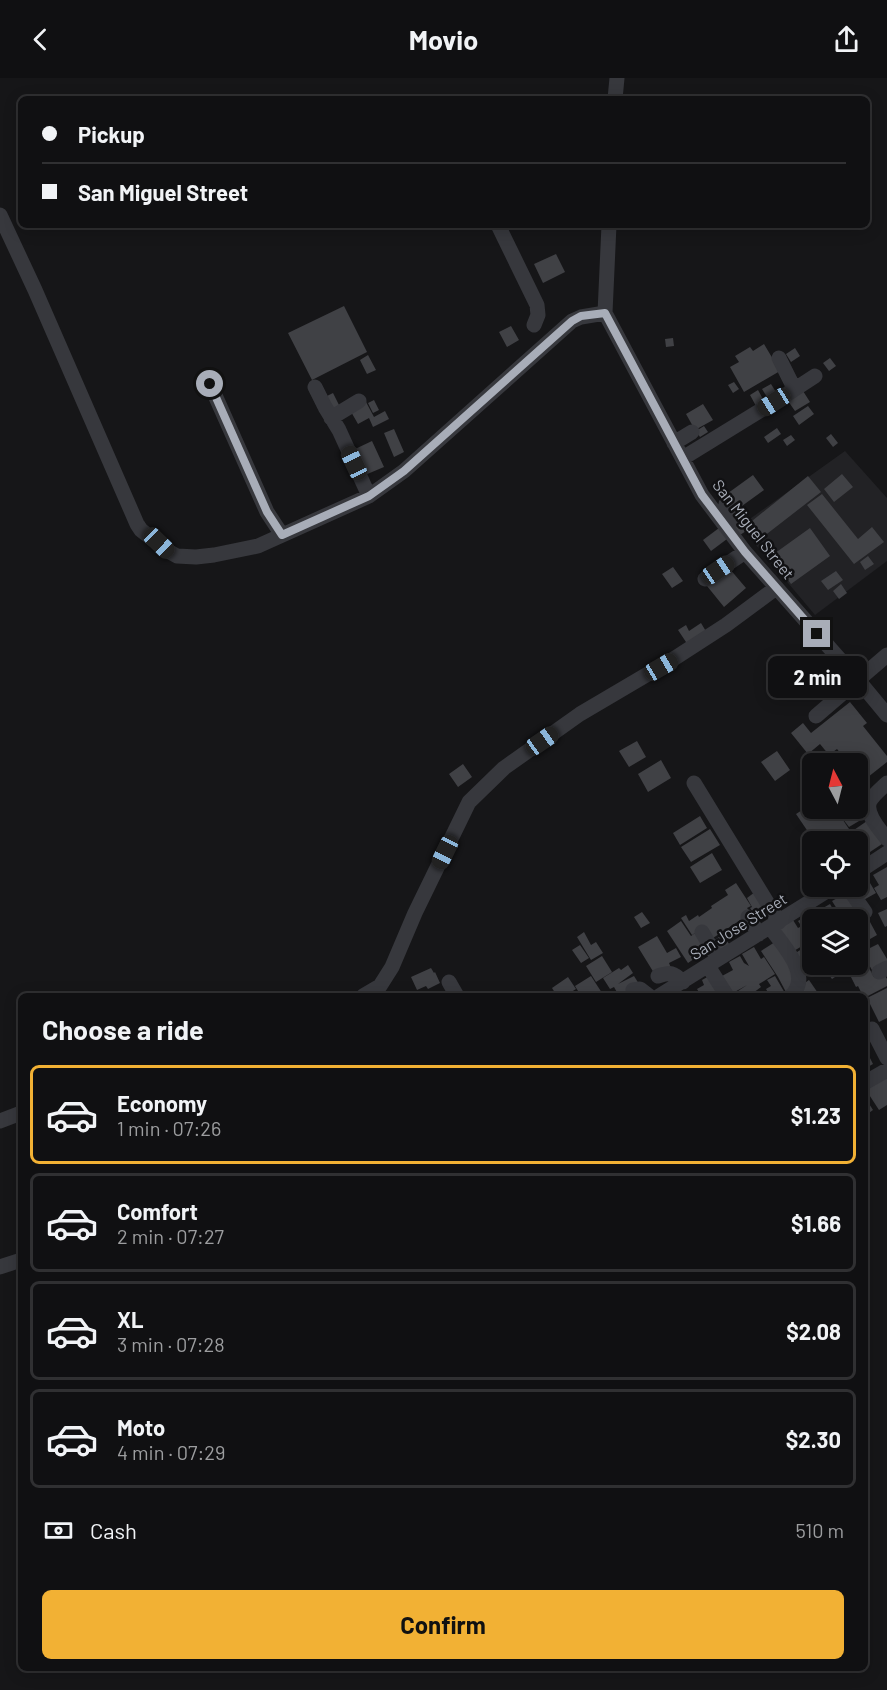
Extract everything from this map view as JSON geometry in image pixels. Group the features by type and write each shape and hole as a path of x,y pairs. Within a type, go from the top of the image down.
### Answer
{"street":[{"path":"615,96 617,78"},
{"path":"0,214 141,530 177,556 196,556 258,546 369,496 404,471 572,321 581,316 605,313 609,228"},
{"path":"499,228 537,305 538,315 534,325"},
{"name":"San Miguel Street","path":"605,313 702,495 745,552 887,715"},
{"path":"779,358 792,384 792,391"},
{"path":"683,458 815,376"},
{"path":"210,384 267,512 282,535"},
{"path":"315,387 339,430 369,496"},
{"path":"331,418 359,401"},
{"path":"675,443 692,432"},
{"path":"726,504 737,516 726,526"},
{"path":"705,579 745,552"},
{"path":"368,993 380,986 392,968 415,913 469,802 504,768 580,714 675,658 726,625 776,588"},
{"path":"816,716 887,655"},
{"path":"694,783 769,928 797,968 799,983 794,993"},
{"path":"887,783 870,801 869,809 887,839"},
{"path":"868,867 886,857"},
{"name":"San Jose Street","path":"665,993 818,897"},
{"path":"748,917 769,928"},
{"path":"702,932 727,993"},
{"path":"658,976 675,974 683,982"},
{"path":"449,982 455,993"},
{"path":"633,990 640,989 645,993"},
{"path":"872,1029 887,1058"},
{"path":"868,1081 887,1070"},
{"path":"0,1120 18,1114"},
{"path":"0,1267 18,1261"}],"shaded area":[{"path":"845,451 887,498 887,561 815,615 740,526"}],"building":[{"path":"556,254 565,272 543,283 534,264"},
{"path":"344,306 367,352 312,380 288,333"},
{"path":"511,326 519,340 507,347 499,332"},
{"path":"673,338 674,346 666,347 665,339"},
{"path":"764,344 780,371 744,392 730,367 739,362 735,356 750,347 753,351"},
{"path":"795,348 800,356 791,362 786,354"},
{"path":"368,355 376,370 367,374 360,360"},
{"path":"830,358 836,366 829,371 823,363"},
{"path":"734,382 739,389 733,393 728,385"},
{"path":"771,384 776,392 767,397 762,389"},
{"path":"758,390 764,401 756,406 750,395"},
{"path":"803,391 810,402 795,411 788,401"},
{"path":"333,393 341,409 333,413 325,397"},
{"path":"374,400 379,410 373,413 368,403"},
{"path":"366,402 374,417 385,411 389,419 373,427 369,418 358,424 350,410"},
{"path":"703,404 713,420 695,430 686,414"},
{"path":"808,406 814,414 799,425 793,416"},
{"path":"704,426 708,432 700,437 696,431"},
{"path":"777,428 781,434 768,443 764,437"},
{"path":"394,429 404,452 394,457 384,433"},
{"path":"831,434 838,443 833,447 826,438"},
{"path":"791,435 795,440 787,446 783,440"},
{"path":"372,441 384,467 365,475 353,450"},
{"path":"842,474 853,487 834,502 824,489"},
{"path":"753,475 764,490 735,511 724,496"},
{"path":"808,476 821,492 759,540 747,525"},
{"path":"822,494 858,539 872,527 884,542 854,564 807,505"},
{"path":"741,518 749,529 740,535 732,525"},
{"path":"719,528 727,539 711,551 703,540"},
{"path":"810,528 830,556 791,584 771,556"},
{"path":"868,556 874,564 865,570 860,562"},
{"path":"673,567 683,581 672,588 662,574"},
{"path":"729,568 746,588 724,607 707,586"},
{"path":"836,571 843,580 828,590 821,581"},
{"path":"841,584 847,593 839,599 833,591"},
{"path":"701,623 707,633 688,645 678,630 686,625 689,631"},
{"path":"850,702 867,723 863,726 887,756 887,762 868,777 868,753 840,753 837,749 827,753 820,744 807,753 791,733 803,723 811,733"},
{"path":"637,741 646,757 629,767 619,751"},
{"path":"777,751 790,770 775,781 761,762"},
{"path":"661,760 671,778 648,792 638,774"},
{"path":"463,764 472,777 458,787 449,774"},
{"path":"802,810 802,819 842,819 850,831 808,831 796,814"},
{"path":"700,816 707,828 680,845 673,833"},
{"path":"843,819 858,819 859,821 849,827"},
{"path":"867,821 882,844 868,853 868,831 852,831"},
{"path":"710,829 720,845 691,862 681,847"},
{"path":"712,853 722,870 700,883 690,867"},
{"path":"887,867 887,897 881,900 874,888 879,885 873,875"},
{"path":"868,880 876,893 860,902 857,897 868,897"},
{"path":"736,883 751,906 747,908 751,913 713,938 705,926 692,935 681,918 686,915 689,921 698,915 699,917 728,895 725,890"},
{"path":"755,892 767,911 756,917 747,898"},
{"path":"839,897 851,897 859,909 837,909 832,901"},
{"path":"830,904 833,909 821,909"},
{"path":"887,909 887,926 885,927 878,913"},
{"path":"642,912 650,923 641,928 634,917"},
{"path":"793,920 802,930 802,946 792,952 778,929"},
{"path":"681,921 691,936 698,931 706,943 698,948 701,954 688,963 667,931"},
{"path":"870,922 877,935 868,940 868,923"},
{"path":"584,932 591,945 596,942 603,953 591,960 577,937"},
{"path":"722,935 730,945 720,952 713,941"},
{"path":"657,936 667,953 676,948 681,957 669,963 671,968 654,973 638,947"},
{"path":"775,942 797,976 788,993 786,993 761,951"},
{"path":"878,944 887,959 887,965 873,972 868,963 868,949"},
{"path":"580,945 589,958 581,963 572,950"},
{"path":"754,947 761,959 764,957 775,974 759,984 761,987 753,993 735,993 747,985 733,993 722,976 733,970 729,962 740,956 749,966 742,954"},
{"path":"802,949 802,966 794,954"},
{"path":"602,956 612,972 596,982 586,966"},
{"path":"628,965 633,973 618,984 634,976 639,984 624,993 617,993 614,987 610,989 603,978 619,968 621,970"},
{"path":"868,966 874,977 883,972 887,979 887,986 868,996 868,993 862,993 858,986 856,987 850,975 868,975"},
{"path":"431,968 440,983 428,989 426,986 417,990 411,977"},
{"path":"711,975 721,993 699,993 697,989 704,985 702,980"},
{"path":"591,976 602,993 579,993 575,986"},
{"path":"775,976 785,993 768,993 766,989 771,986 767,980"},
{"path":"568,977 576,989 570,993 555,993 552,988"},
{"path":"809,980 818,993 799,993 800,986"},
{"path":"887,988 887,1018 879,1022 868,998"},
{"path":"868,1054 873,1064 868,1067"},
{"path":"887,1077 887,1105 879,1110 868,1093 868,1089"},
{"path":"868,1102 873,1110 868,1114"}],"route":[{"path":"210,384 267,512 282,535 369,496 404,471 572,321 581,316 605,313 702,495 745,552 817,634"}]}
